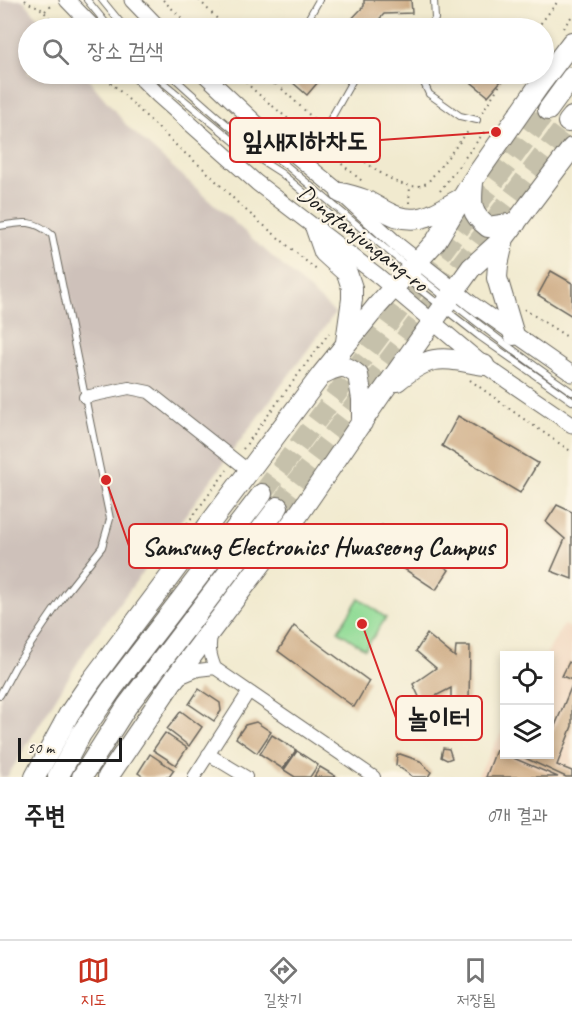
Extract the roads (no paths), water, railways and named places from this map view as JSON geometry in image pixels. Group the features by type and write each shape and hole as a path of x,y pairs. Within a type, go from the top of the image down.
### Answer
{"main road":[{"path":"554,66 572,42"},
{"path":"548,110 572,77"},
{"path":"35,777 69,714 92,680 322,374 436,241 473,180 540,84"},
{"path":"108,777 172,682 298,515 471,268 510,230 572,148"},
{"path":"473,180 472,207 477,219 488,227 510,230"},
{"path":"340,193 366,201 381,211 397,217 411,219 422,218 462,198"},
{"path":"316,229 324,252 347,273 352,288 345,345"},
{"path":"510,230 498,265 497,278 514,335"},
{"path":"381,394 410,371 429,361 442,358 484,365"},
{"path":"322,374 337,366 350,368 358,375 362,399 362,423"},
{"path":"58,777 81,734 112,689 262,494"},
{"path":"82,777 127,706 278,507"}],"street":[{"path":"67,0 84,18"},
{"path":"132,0 149,18"},
{"name":"Dongtanjungang-ro","path":"147,84 215,147 316,229 406,274 445,305 514,335 572,374"},
{"name":"Dongtanjungang-ro","path":"215,84 255,122 340,193 406,274 445,305 484,365 572,425"},
{"path":"85,397 129,387 149,393 249,471"},
{"path":"214,626 209,645 210,657 215,668 248,693 374,777"},
{"path":"172,682 187,673 215,668"},
{"path":"194,777 248,693"},
{"path":"208,754 246,777"}],"lane":[{"path":"87,0 102,18"},
{"path":"102,0 117,18"},
{"path":"309,18 319,0"},
{"path":"434,0 435,18"},
{"path":"165,84 242,148 280,172 406,274"},
{"path":"181,84 250,143 284,164 406,274"},
{"path":"326,129 351,84"},
{"path":"424,84 429,94 460,116 477,120"},
{"path":"0,226 25,222 41,225 52,235 110,519 102,547 65,594 15,667 0,695"},
{"path":"445,305 572,392"},
{"path":"445,305 479,336 572,401"}],"tunnel":[{"path":"262,494 548,110"},
{"path":"278,507 568,122"}],"place":[{"name":"잎새지하차도","path":"496,132"},
{"name":"Samsung Electronics Hwaseong Campus","path":"106,480"},
{"name":"놀이터","path":"362,624"}]}
